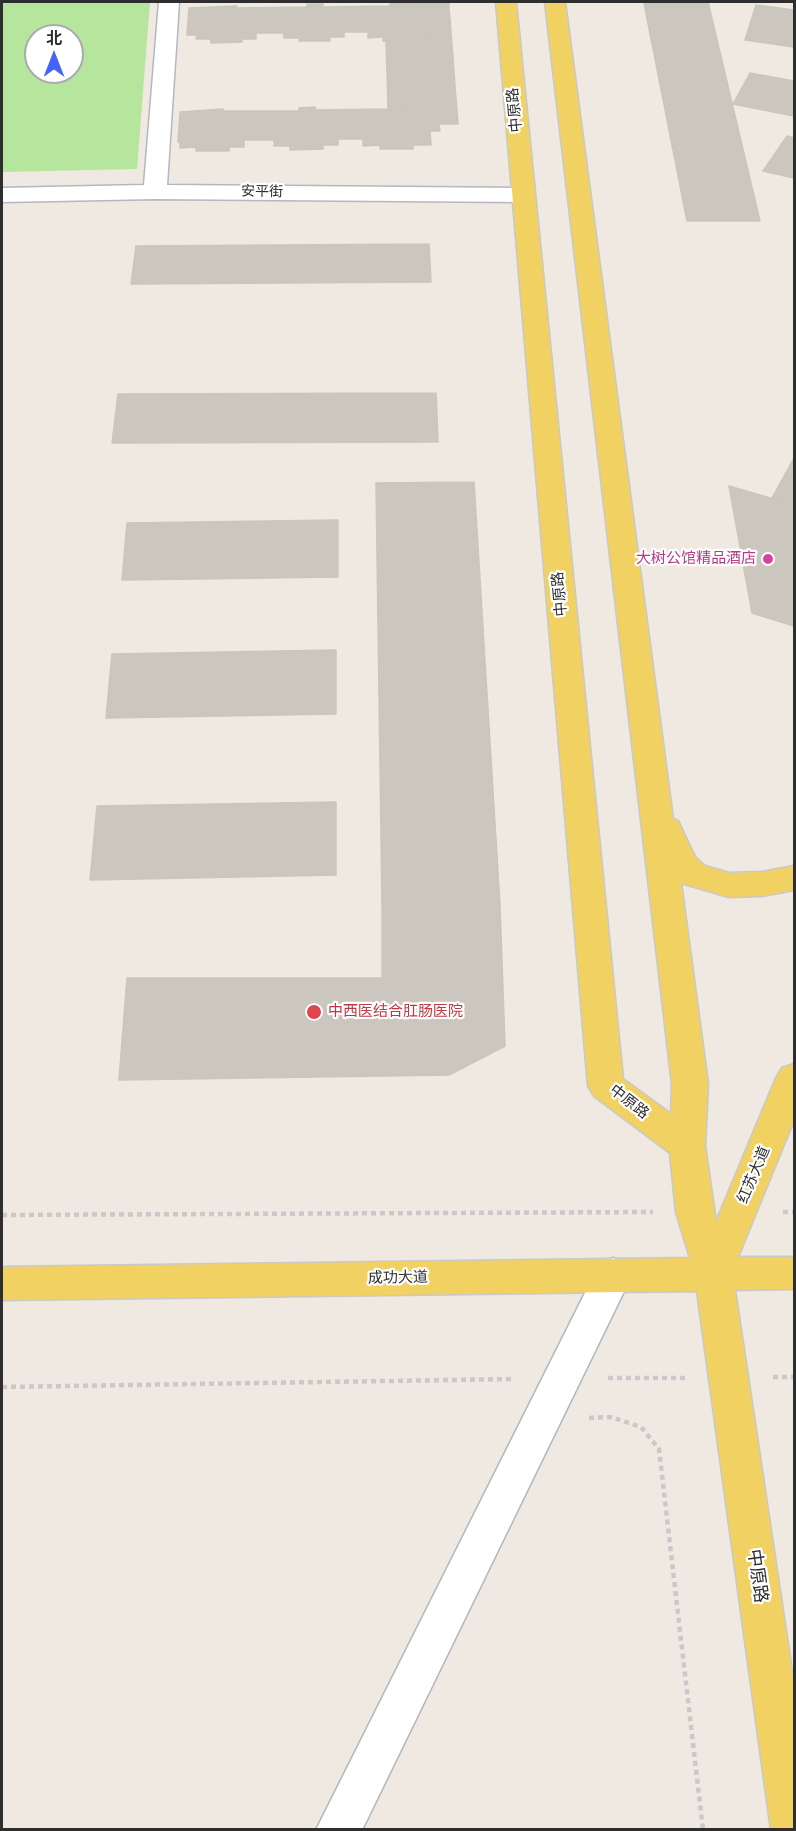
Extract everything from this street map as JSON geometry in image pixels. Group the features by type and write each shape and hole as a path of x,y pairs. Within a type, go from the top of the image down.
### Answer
{"main road":[{"name":"中原路","path":"506,2 606,1086 687,1146"},
{"name":"中原路","path":"555,2 690,1084 687,1146 694,1212 713,1272 794,1830"},
{"path":"657,808 682,864 694,876 729,885 762,884 795,878"},
{"name":"红苏大道","path":"713,1272 795,1078"},
{"name":"成功大道","path":"2,1284 713,1272 795,1273"}],"street":[{"path":"155,192 169,2"},
{"name":"安平街","path":"2,195 155,192 522,195"},
{"path":"338,1830 613,1275"}],"path":[{"path":"2,1215 694,1212"},
{"path":"738,1212 795,1212"},
{"path":"2,1387 795,1377"},
{"path":"540,1421 611,1417 641,1427 659,1449 703,1830"}],"green space":[{"path":"2,2 150,2 137,169 2,172"}],"building":[{"path":"390,2 449,2 449,9 416,9 416,5 405,6 405,3"},
{"path":"708,2 760,221 687,221 644,3"},
{"path":"390,3 416,5 416,9 449,9 450,19 439,19 440,25 431,25 431,37 415,37 415,40 383,41 383,37 368,38 368,32 344,32 344,37 330,37 330,41 299,41 299,38 284,38 284,33 256,33 256,39 211,43 211,39 196,39 197,35 187,35 189,8 307,7 307,4 323,4 323,7 390,6"},
{"path":"756,5 794,10 794,47 745,40"},
{"path":"439,19 450,19 457,112 415,113 414,109 403,109 403,106 388,106 386,41 431,37 431,25 440,25"},
{"path":"750,73 794,81 794,116 733,104"},
{"path":"388,106 403,106 403,109 414,109 415,113 457,112 458,124 439,124 440,131 430,131 431,145 413,145 413,149 380,149 380,145 363,146 363,139 338,139 338,145 323,145 323,149 290,150 290,146 274,146 274,140 244,140 244,147 229,147 229,151 196,151 196,147 180,148 180,142 178,142 180,112 223,109 223,111 299,111 299,108 315,107 316,110 388,109"},
{"path":"787,136 794,138 794,178 763,171"},
{"path":"429,244 431,282 131,284 136,246"},
{"path":"436,393 438,442 112,443 118,394"},
{"path":"794,458 794,505 772,498"},
{"path":"474,482 500,905 382,906 376,483"},
{"name":"大树公馆精品酒店","path":"729,486 794,505 794,626 752,613"},
{"path":"338,520 338,577 122,580 127,523"},
{"path":"336,650 336,714 106,718 112,654"},
{"path":"336,802 336,875 90,880 97,806"},
{"name":"中西医结合肛肠医院","path":"500,905 505,1046 449,1075 119,1080 127,978 382,978 382,906"}],"place":[{"name":"大树公馆精品酒店","path":"768,559"},
{"name":"中西医结合肛肠医院","path":"314,1012"}]}
